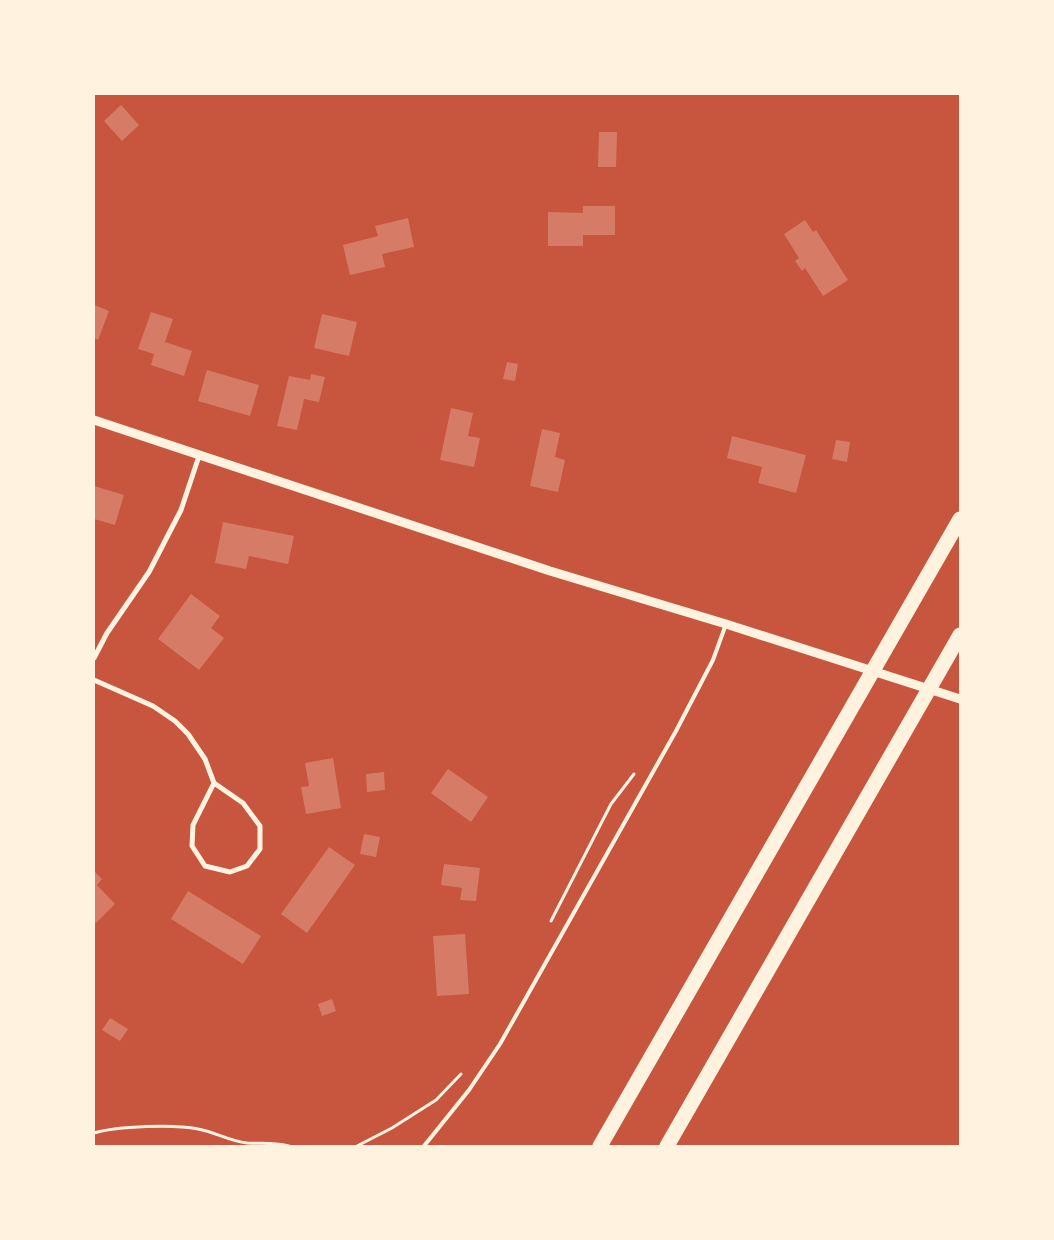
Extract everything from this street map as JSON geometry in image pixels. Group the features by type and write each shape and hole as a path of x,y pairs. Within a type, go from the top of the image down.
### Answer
{"highway":[{"path":"600,1146 960,519"},
{"path":"667,1146 960,635"}],"street":[{"path":"94,420 550,571 726,624 960,699"},
{"path":"94,658 107,633 149,572 181,510 199,456"},
{"path":"94,680 153,706 175,720 188,734 205,759 214,782 243,803 260,826 260,849 247,866 230,872 206,866 192,846 193,825 214,782"}],"lane":[{"path":"424,1146 469,1090 500,1044 676,731 713,660 726,624"}],"path":[{"path":"548,927 611,804 638,769"},
{"path":"357,1146 392,1128 436,1100 464,1072"},
{"path":"94,1133 117,1129 160,1127 199,1129 223,1138 246,1143 270,1142 289,1146"}],"building":[{"path":"121,105 139,125 122,141 104,121"},
{"path":"599,132 617,132 616,167 598,167"},
{"path":"583,206 615,206 615,235 583,235 583,246 548,246 548,212 583,213"},
{"path":"408,218 414,247 382,254 385,267 350,275 343,245 378,236 375,226"},
{"path":"805,220 813,232 816,230 848,280 823,296 805,268 802,271 795,261 799,258 784,234"},
{"path":"94,305 109,311 98,340 94,338"},
{"path":"151,312 173,319 165,342 192,351 184,376 151,365 154,354 138,349"},
{"path":"322,314 357,322 349,356 314,348"},
{"path":"507,362 518,364 515,381 503,379"},
{"path":"207,370 259,385 250,416 198,401"},
{"path":"311,374 325,377 319,402 304,399 297,430 277,426 289,376 310,380"},
{"path":"451,408 473,413 468,436 480,438 474,467 440,460"},
{"path":"542,429 560,433 555,457 565,460 558,492 530,486"},
{"path":"732,436 806,455 796,493 758,483 762,467 727,458"},
{"path":"836,440 850,442 847,462 832,459"},
{"path":"94,486 124,495 115,525 94,519"},
{"path":"223,522 294,536 288,564 249,556 246,569 215,563"},
{"path":"191,594 220,616 211,628 224,638 199,670 158,639"},
{"path":"333,758 341,808 306,814 301,787 309,786 305,763"},
{"path":"448,769 488,797 471,822 431,793"},
{"path":"384,772 385,790 367,792 366,774"},
{"path":"364,834 380,837 376,857 360,854"},
{"path":"329,847 355,865 307,933 281,914"},
{"path":"444,864 480,868 476,901 460,900 462,888 441,885"},
{"path":"94,871 102,879 97,885 115,904 96,923 94,921"},
{"path":"188,891 261,936 243,964 171,919"},
{"path":"465,934 469,994 437,996 433,936"},
{"path":"332,999 336,1011 322,1016 318,1004"},
{"path":"110,1018 128,1029 120,1041 102,1030"}]}
